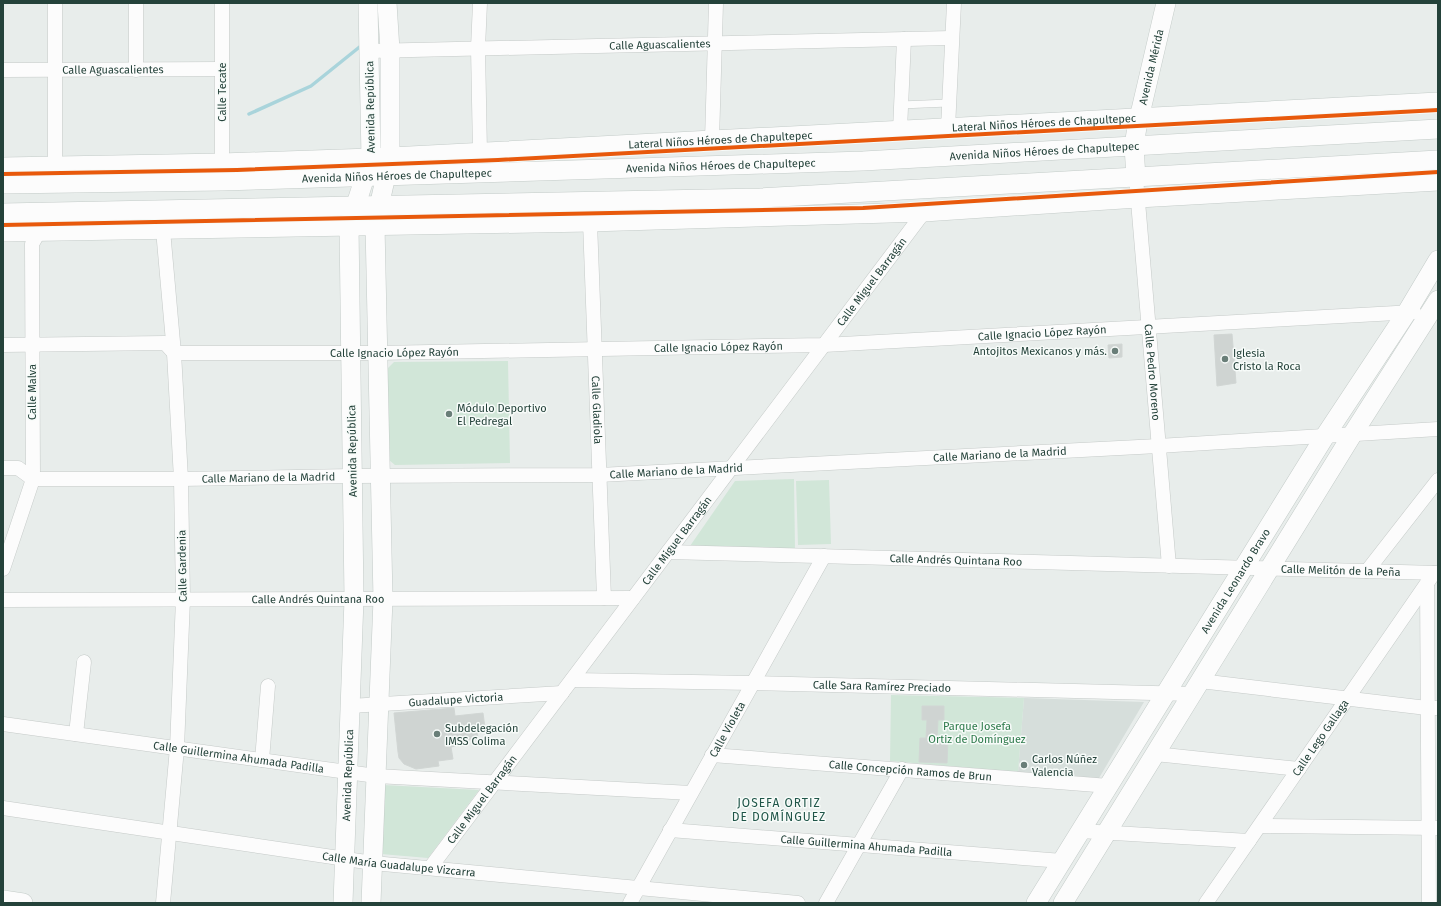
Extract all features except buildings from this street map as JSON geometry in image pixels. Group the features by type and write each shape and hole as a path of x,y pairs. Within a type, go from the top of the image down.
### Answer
{"street":[{"path":"55,3 55,166"},
{"path":"136,3 136,70"},
{"name":"Calle Tecate","path":"222,3 222,172"},
{"name":"Avenida República","path":"343,903 354,599 349,226 371,158 368,3"},
{"name":"Avenida República","path":"371,903 383,599 375,225 390,157 390,50 387,3"},
{"path":"480,3 478,48 480,153 527,172"},
{"path":"712,140 716,3"},
{"path":"954,3 951,38 948,128 983,154"},
{"name":"Avenida Mérida","path":"1136,178 1134,146 1139,118 1166,3"},
{"name":"Calle Aguascalientes","path":"369,51 951,38"},
{"path":"900,130 904,39"},
{"name":"Calle Aguascalientes","path":"3,70 222,69"},
{"name":"Lateral Niños Héroes de Chapultepec","path":"3,167 55,166 222,172 371,158 1438,102"},
{"name":"Avenida Niños Héroes de Chapultepec","path":"3,184 222,172 386,176 863,161 1438,129"},
{"path":"3,213 760,198 1438,160"},
{"name":"Calle Pedro Moreno","path":"1136,178 1168,566"},
{"path":"3,232 590,222 924,212 1438,181"},
{"name":"Calle Malva","path":"3,569 33,479 32,244 39,232 40,212"},
{"name":"Calle Miguel Barragán","path":"430,868 924,212"},
{"name":"Calle Gladiola","path":"590,222 604,598"},
{"name":"Calle Gardenia","path":"163,230 174,353 181,479 183,599 177,748 163,903"},
{"name":"Avenida Leonardo Bravo","path":"1036,903 1325,436 1407,312 1438,260"},
{"name":"Calle Ignacio López Rayón","path":"174,353 351,354 824,345 1407,312 1436,307"},
{"name":"Avenida Leonardo Bravo","path":"1063,903 1352,435 1436,307"},
{"path":"3,345 165,343 174,353"},
{"name":"Calle Mariano de la Madrid","path":"33,479 599,475 1438,430"},
{"path":"3,468 18,468 33,479"},
{"path":"1367,571 1438,480"},
{"name":"Calle Andrés Quintana Roo","path":"668,552 1244,568"},
{"name":"Calle Violeta","path":"630,903 824,556"},
{"name":"Calle Melitón de la Peña","path":"1244,568 1367,571 1433,577"},
{"path":"1429,903 1433,828 1433,577"},
{"name":"Calle Lego Gallaga","path":"1206,903 1433,577"},
{"name":"Calle Andrés Quintana Roo","path":"3,600 633,598"},
{"path":"76,734 84,662"},
{"name":"Calle Sara Ramírez Preciado","path":"572,680 753,683 1166,694 1196,688 1348,699 1433,708"},
{"path":"262,760 268,686"},
{"name":"Guadalupe Victoria","path":"350,706 562,693"},
{"name":"Calle Guillermina Ahumada Padilla","path":"3,724 376,776 691,793"},
{"path":"1155,754 1299,769"},
{"name":"Calle Concepción Ramos de Brun","path":"712,756 1109,786"},
{"path":"826,903 902,770"},
{"name":"Calle María Guadalupe Vizcarra","path":"3,808 373,863 798,903"},
{"path":"1260,826 1433,828"},
{"name":"Calle Guillermina Ahumada Padilla","path":"670,830 1062,861"},
{"path":"1080,831 1249,841"},
{"path":"3,900 23,903"}],"lane":[{"path":"901,105 948,103"}],"shaded area":[{"path":"1024,698 1144,702 1099,778 1018,772"}],"green space":[{"name":"Módulo Deportivo El Pedregal","path":"508,361 510,463 395,465 389,460 387,369 394,362"},
{"path":"794,479 795,549 690,546 735,481"},
{"path":"829,480 831,544 798,545 796,481"},
{"name":"Parque Josefa Ortiz de Domínguez","path":"891,695 1024,698 1018,772 890,761"},
{"path":"383,785 479,790 428,858 381,854"}],"waterway":[{"path":"249,114 311,86 362,45"}],"cycle path":[{"path":"3,174 237,170 498,160 1438,110"},
{"path":"3,225 863,208 1438,172"}],"place":[{"name":"Antojitos Mexicanos y más.","path":"1115,351"},
{"name":"Iglesia Cristo la Roca","path":"1225,359"},
{"name":"Módulo Deportivo El Pedregal","path":"449,414"},
{"name":"Subdelegación IMSS Colima","path":"437,734"},
{"name":"Carlos Núñez Valencia","path":"1024,765"}],"district":[{"name":"JOSEFA ORTIZ DE DOMÍNGUEZ","path":"779,810"}]}
